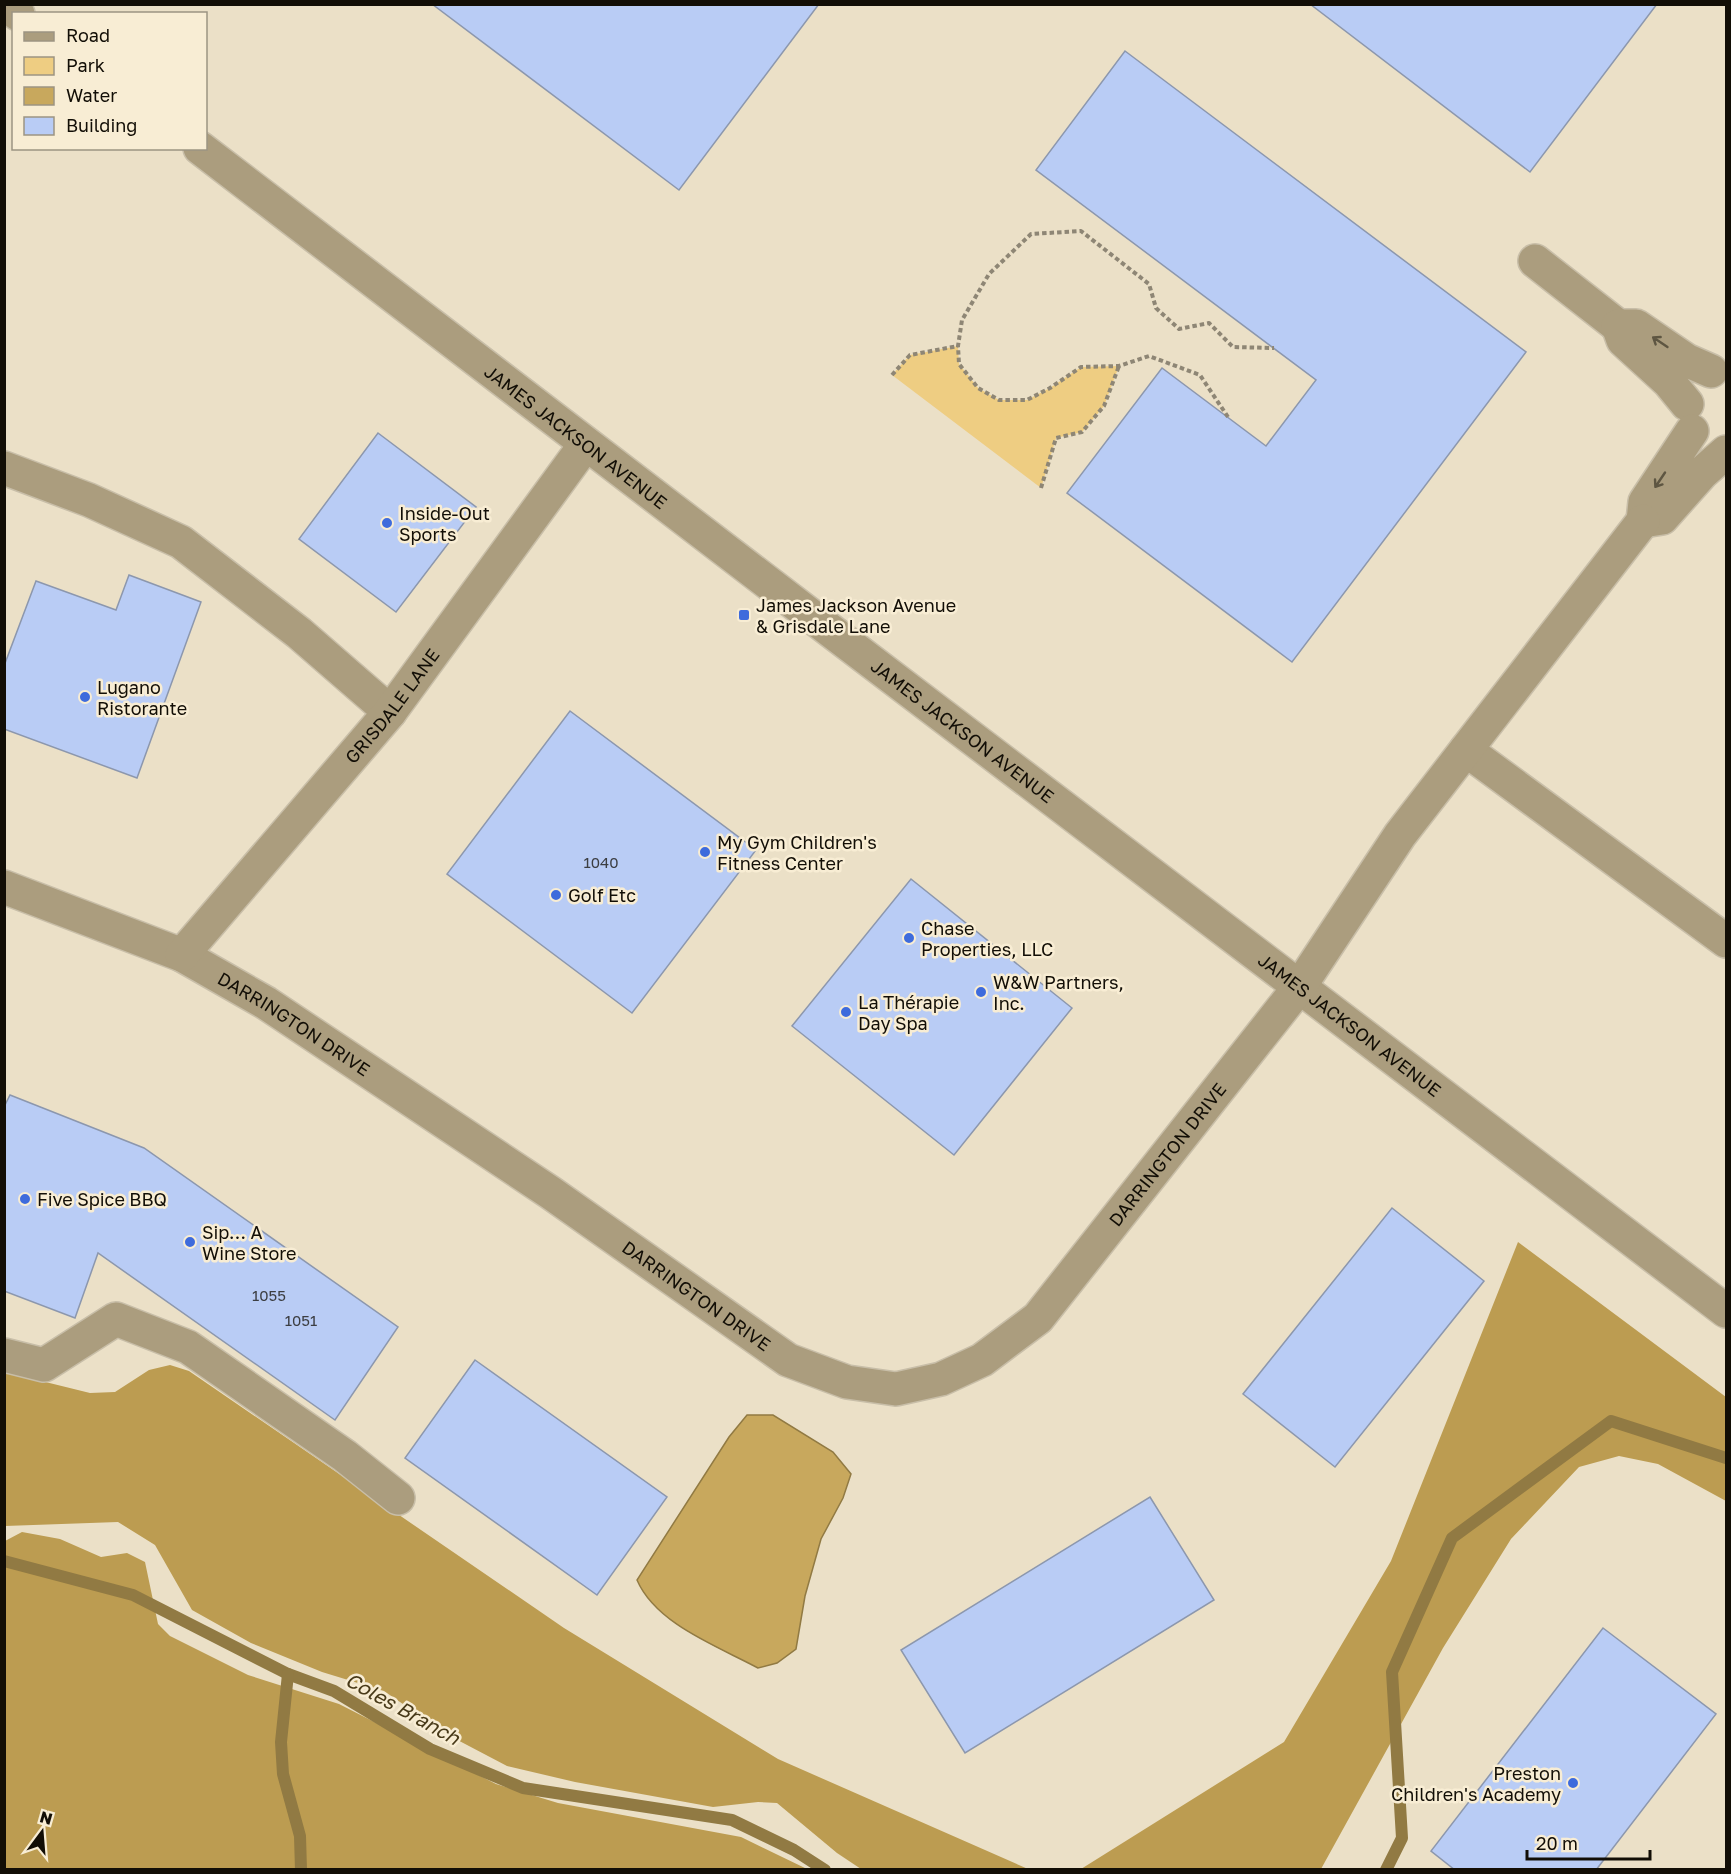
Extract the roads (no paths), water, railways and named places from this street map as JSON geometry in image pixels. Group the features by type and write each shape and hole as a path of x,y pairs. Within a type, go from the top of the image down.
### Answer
{"street":[{"name":"JAMES JACKSON AVENUE","path":"203,150 585,445 1726,1311"},
{"path":"1535,261 1618,326 1623,340 1669,382 1701,442 1713,450 1726,452"},
{"path":"1618,326 1636,326 1686,360 1719,369"},
{"path":"1719,369 1699,379 1690,391 1689,418 1645,502 1643,521 1662,518 1702,473 1726,452"},
{"name":"GRISDALE LANE","path":"182,956 390,712 585,445"},
{"path":"4,468 89,500 181,542 299,633 390,712"},
{"name":"DARRINGTON DRIVE","path":"4,887 182,956 266,1003 534,1182 789,1360 847,1382 896,1389 941,1379 982,1360 1038,1318 1300,986 1400,835 1643,521"},
{"path":"1466,750 1726,941"},
{"path":"4,1355 44,1365 116,1319 188,1347 345,1456 398,1498"}],"water":[{"path":"747,1415 773,1415 833,1452 851,1474 843,1498 821,1539 805,1596 796,1649 777,1663 758,1668 707,1642 673,1621 646,1596 637,1580 729,1437"}],"waterway":[{"path":"1386,1870 1402,1838 1392,1672 1452,1538 1611,1421 1726,1458"},
{"name":"Coles Branch","path":"4,1561 133,1595 288,1674 334,1691 430,1749 523,1788 732,1820 794,1850 825,1870"},
{"path":"288,1674 281,1742 283,1774 300,1836 301,1870"}],"place":[{"name":"Inside-Out Sports","path":"387,523"},
{"name":"James Jackson Avenue & Grisdale Lane","path":"744,615"},
{"name":"Lugano Ristorante","path":"85,697"},
{"name":"My Gym Children's Fitness Center","path":"705,852"},
{"name":"Golf Etc","path":"556,895"},
{"name":"Chase Properties, LLC","path":"909,938"},
{"name":"W&W Partners, Inc.","path":"981,992"},
{"name":"La Thérapie Day Spa","path":"846,1012"},
{"name":"Five Spice BBQ","path":"25,1199"},
{"name":"Sip… A Wine Store","path":"190,1242"},
{"name":"Preston Children's Academy","path":"1573,1783"}]}
